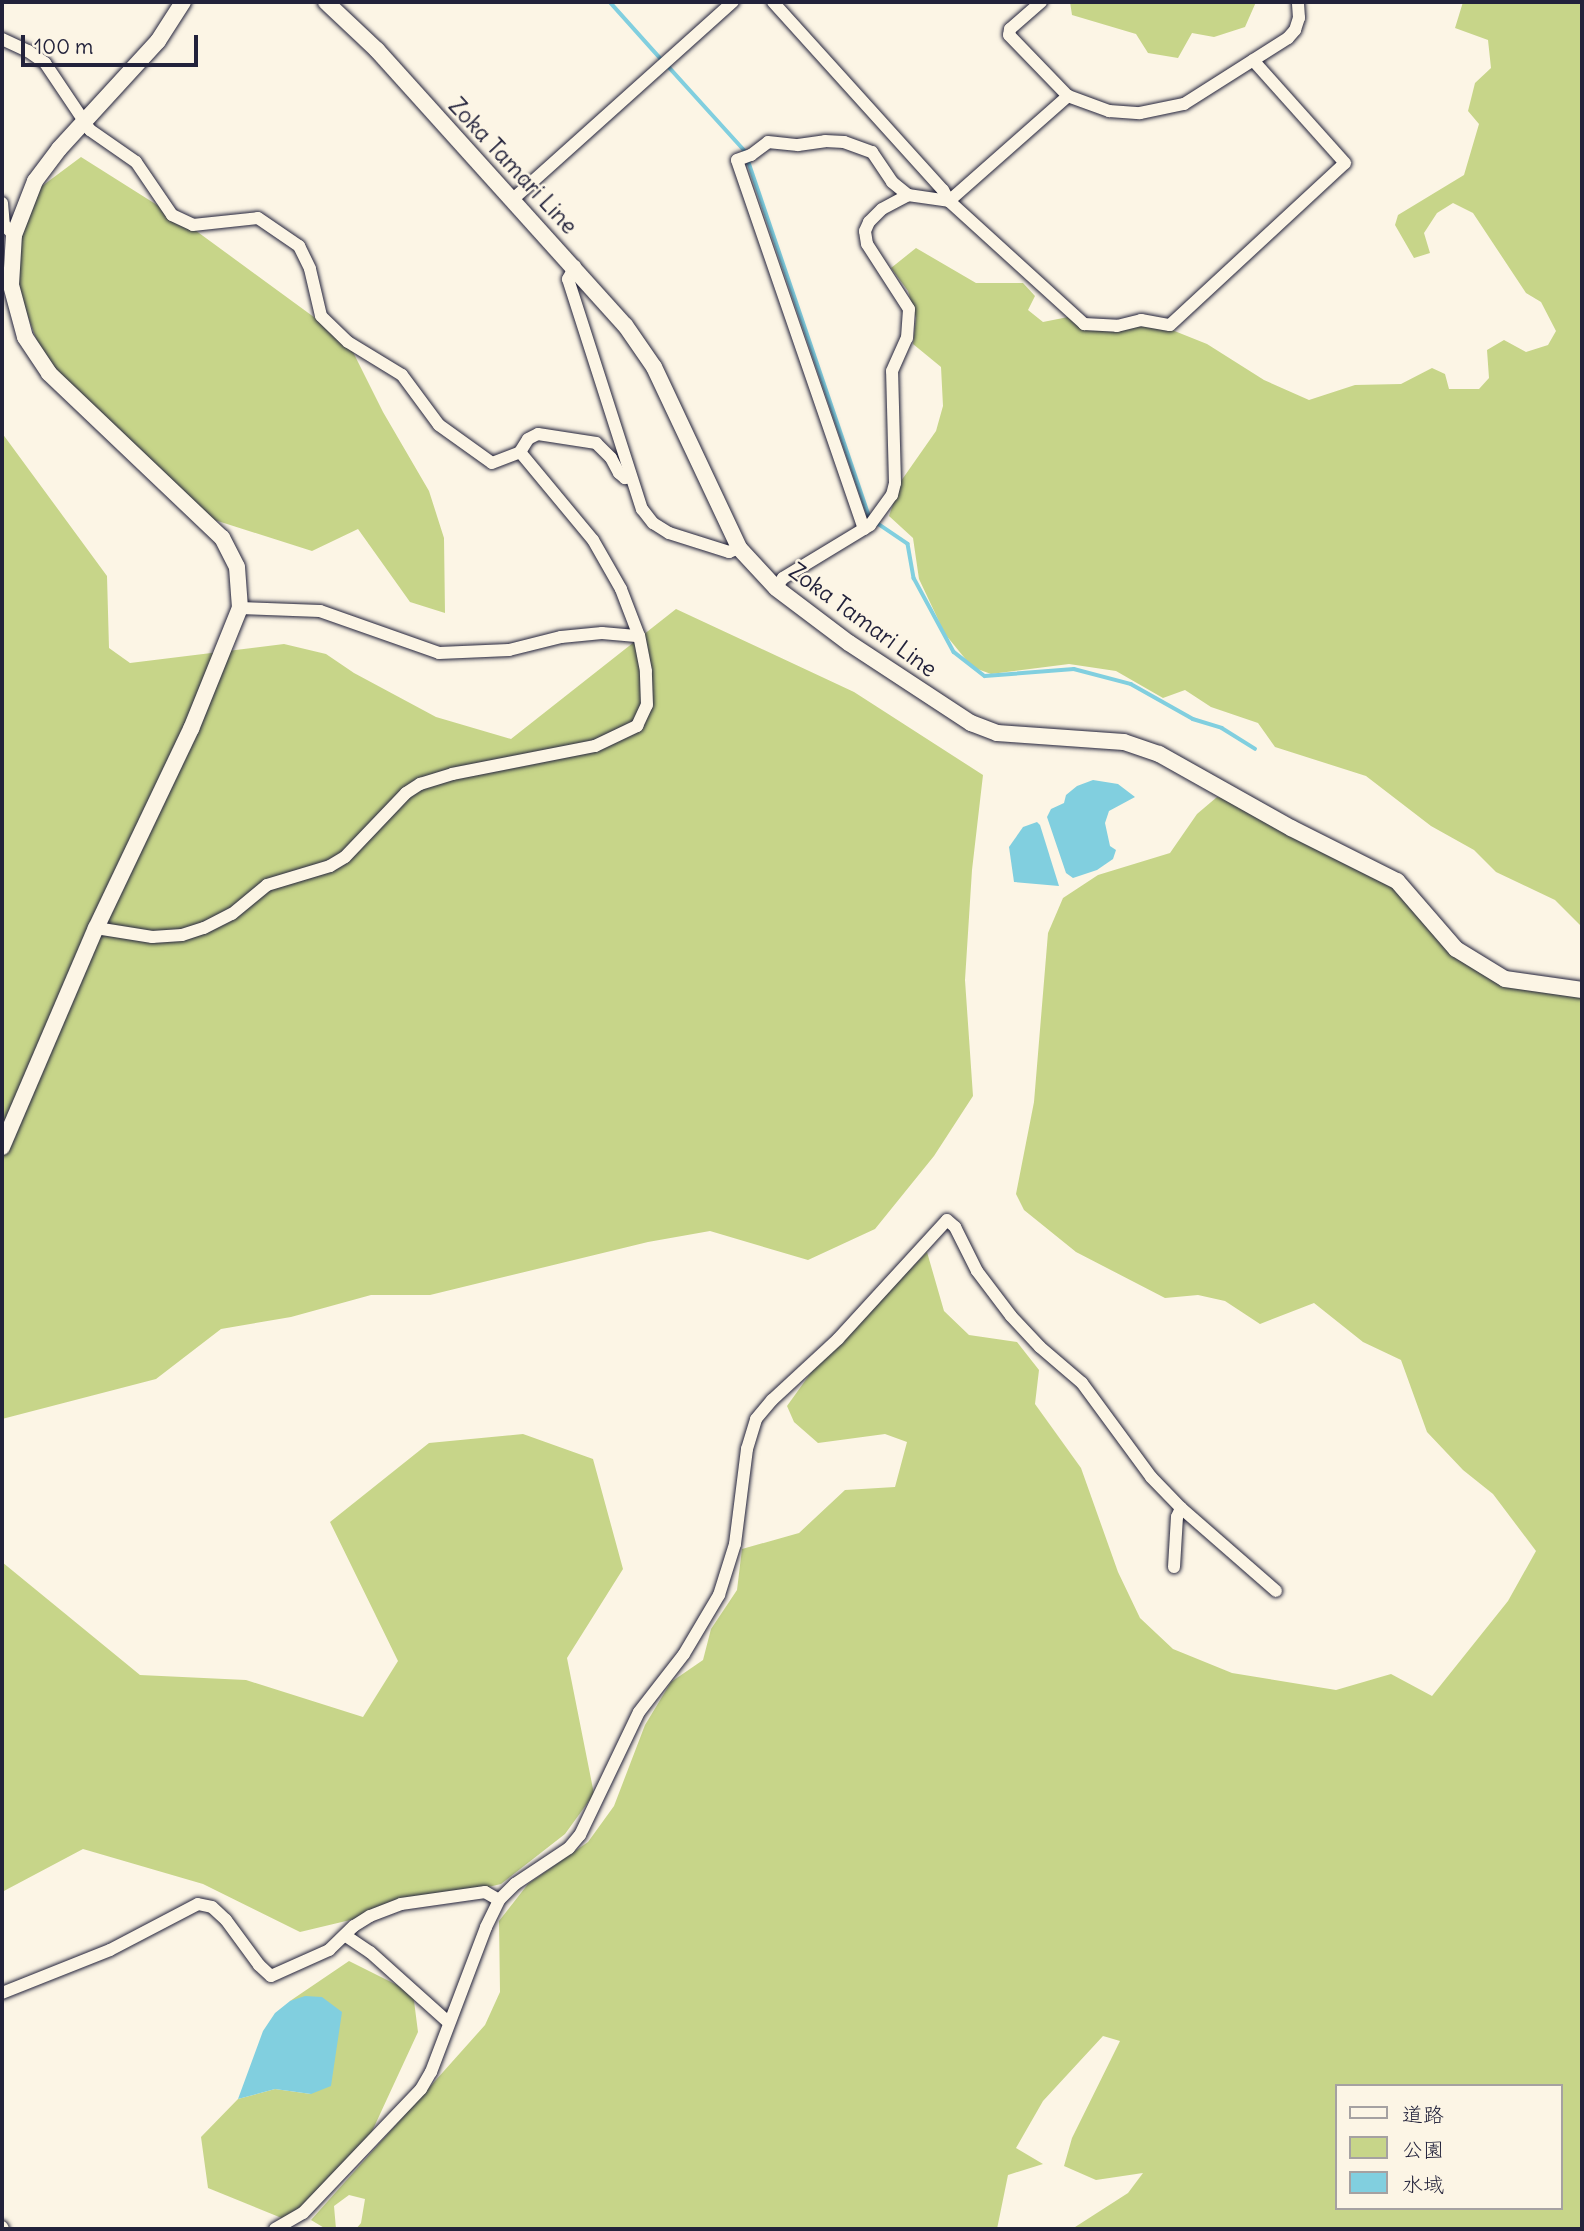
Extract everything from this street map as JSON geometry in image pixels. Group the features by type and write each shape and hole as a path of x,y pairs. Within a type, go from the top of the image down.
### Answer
{"main road":[{"path":"2,1147 96,928 191,729 240,608 237,567 222,538 60,385 32,351 17,316 11,285 14,234 35,181 59,149 158,41 183,2"},
{"name":"Zoka Tamari Line","path":"326,2 377,50 575,266 625,325 654,367 739,548 776,588 849,643 971,723 1009,735 1124,742 1160,754 1291,828 1397,881 1456,949 1505,979 1582,990"}],"street":[{"path":"512,200 733,2"},
{"path":"773,2 943,190 949,201 1084,324 1116,326 1141,320 1170,325 1345,163 1252,60"},
{"path":"1041,2 1010,29 1009,35 1068,96 1109,111 1163,110 1184,104 1295,30 1299,18 1298,2"},
{"path":"2,39 28,51 45,63 84,122 136,162 172,215 184,222 206,225 258,218 299,246 306,256 321,316 348,342 402,375 439,425 492,463 520,452 528,439 538,434 596,443 611,458 619,473 625,478 629,477"},
{"path":"949,201 1068,96"},
{"path":"864,529 737,160 751,155 768,142 798,145 825,141 844,142 872,152 892,182 908,194 949,201"},
{"path":"776,588 783,578 864,529 881,512 895,483 892,371 907,338 909,309 867,244 865,231 869,222 882,209 908,194"},
{"path":"2,203 4,225 14,234"},
{"path":"575,266 568,279 629,477 642,509 653,523 669,533 729,552 739,548"},
{"path":"96,928 152,937 182,935 204,928 232,914 267,885 330,866 345,857 406,793 420,784 452,774 594,746 621,736 637,726 647,705 646,671 639,635 621,589 593,540 520,452"},
{"path":"240,608 320,611 439,653 509,650 561,637 602,633 639,635"},
{"path":"275,2229 303,2213 409,2103 431,2071 499,1900 515,1884 569,1848 580,1835 639,1712 684,1654 719,1595 735,1544 747,1450 757,1419 772,1400 838,1339 947,1220 955,1227 977,1270 1012,1316 1040,1347 1082,1383 1133,1455 1181,1508 1276,1591"},
{"path":"1174,1567 1177,1517 1181,1508"},
{"path":"2,1993 110,1950 198,1904 212,1907 226,1920 259,1965 271,1976 329,1950 354,1926 370,1916 401,1905 485,1892 499,1900"},
{"path":"346,1936 370,1952 449,2023"}],"green space":[{"path":"1070,2 1256,2 1245,27 1214,37 1192,33 1178,58 1148,53 1136,34 1072,15"},
{"path":"1463,2 1582,2 1582,927 1555,900 1496,872 1474,850 1431,826 1366,776 1275,747 1258,723 1211,707 1185,690 1163,698 1116,671 1069,664 991,674 972,667 945,634 919,579 913,538 889,516 901,481 936,431 943,406 941,367 913,344 916,318 908,291 891,268 916,248 976,283 1023,283 1035,296 1028,310 1043,322 1068,317 1172,330 1207,344 1264,380 1309,400 1355,385 1401,384 1432,368 1445,374 1449,389 1479,389 1489,378 1487,350 1504,340 1526,352 1548,345 1556,331 1541,302 1526,293 1473,213 1453,203 1437,213 1424,233 1430,253 1414,258 1395,225 1398,215 1464,175 1479,124 1468,111 1475,83 1491,68 1488,40 1455,28"},
{"path":"81,157 184,222 348,342 383,412 429,491 444,538 445,613 410,602 358,529 312,551 202,516 49,373 10,269 26,198"},
{"path":"2,433 107,576 109,648 130,663 284,644 326,654 354,673 436,717 511,739 676,609 854,692 983,775 972,870 965,980 973,1096 934,1156 875,1229 808,1260 710,1231 648,1242 430,1295 371,1295 291,1317 221,1329 156,1379 2,1419"},
{"path":"1217,797 1230,800 1393,886 1452,954 1582,997 1582,2229 1072,2229 1128,2193 1143,2173 1096,2180 1064,2166 1072,2138 1120,2041 1103,2036 1043,2101 1016,2148 1043,2164 1008,2175 997,2229 356,2229 361,2223 365,2199 349,2195 334,2206 336,2229 326,2229 311,2220 485,2025 500,1992 499,1921 528,1884 588,1842 614,1806 645,1725 671,1682 703,1660 711,1629 737,1590 742,1549 799,1533 845,1490 895,1487 907,1442 885,1434 818,1443 794,1422 787,1406 815,1367 927,1252 944,1311 969,1335 1017,1342 1039,1370 1035,1404 1081,1468 1118,1572 1140,1618 1173,1649 1232,1673 1336,1690 1391,1674 1432,1696 1508,1601 1536,1551 1493,1494 1463,1470 1427,1432 1401,1360 1363,1342 1314,1303 1260,1324 1225,1301 1198,1295 1165,1298 1076,1252 1024,1210 1016,1194 1034,1102 1048,933 1063,898 1098,875 1170,853 1197,814"},
{"path":"523,1434 593,1459 623,1569 567,1658 594,1794 565,1834 501,1884 300,1932 203,1884 83,1849 2,1892 2,1562 140,1675 246,1680 363,1717 398,1661 330,1522 429,1443"},
{"path":"349,1961 413,1993 418,2032 362,2153 289,2221 208,2188 201,2137 238,2099 275,2089 311,2094 322,1997 290,2001"}],"water":[{"path":"1093,780 1118,784 1135,797 1109,811 1105,823 1110,846 1116,850 1113,859 1097,870 1073,878 1066,873 1047,817 1051,809 1064,803 1066,795 1077,786"},
{"path":"1037,822 1059,886 1014,882 1009,847 1023,827"},
{"path":"305,1996 322,1997 342,2012 331,2086 311,2094 275,2089 238,2099 263,2031 275,2013 290,2001"}],"waterway":[{"path":"610,2 663,61"},
{"path":"668,66 745,151 870,519"},
{"path":"877,523 908,544 914,578 954,652 985,676 1074,669 1131,684 1193,719 1222,728 1255,749"}]}
